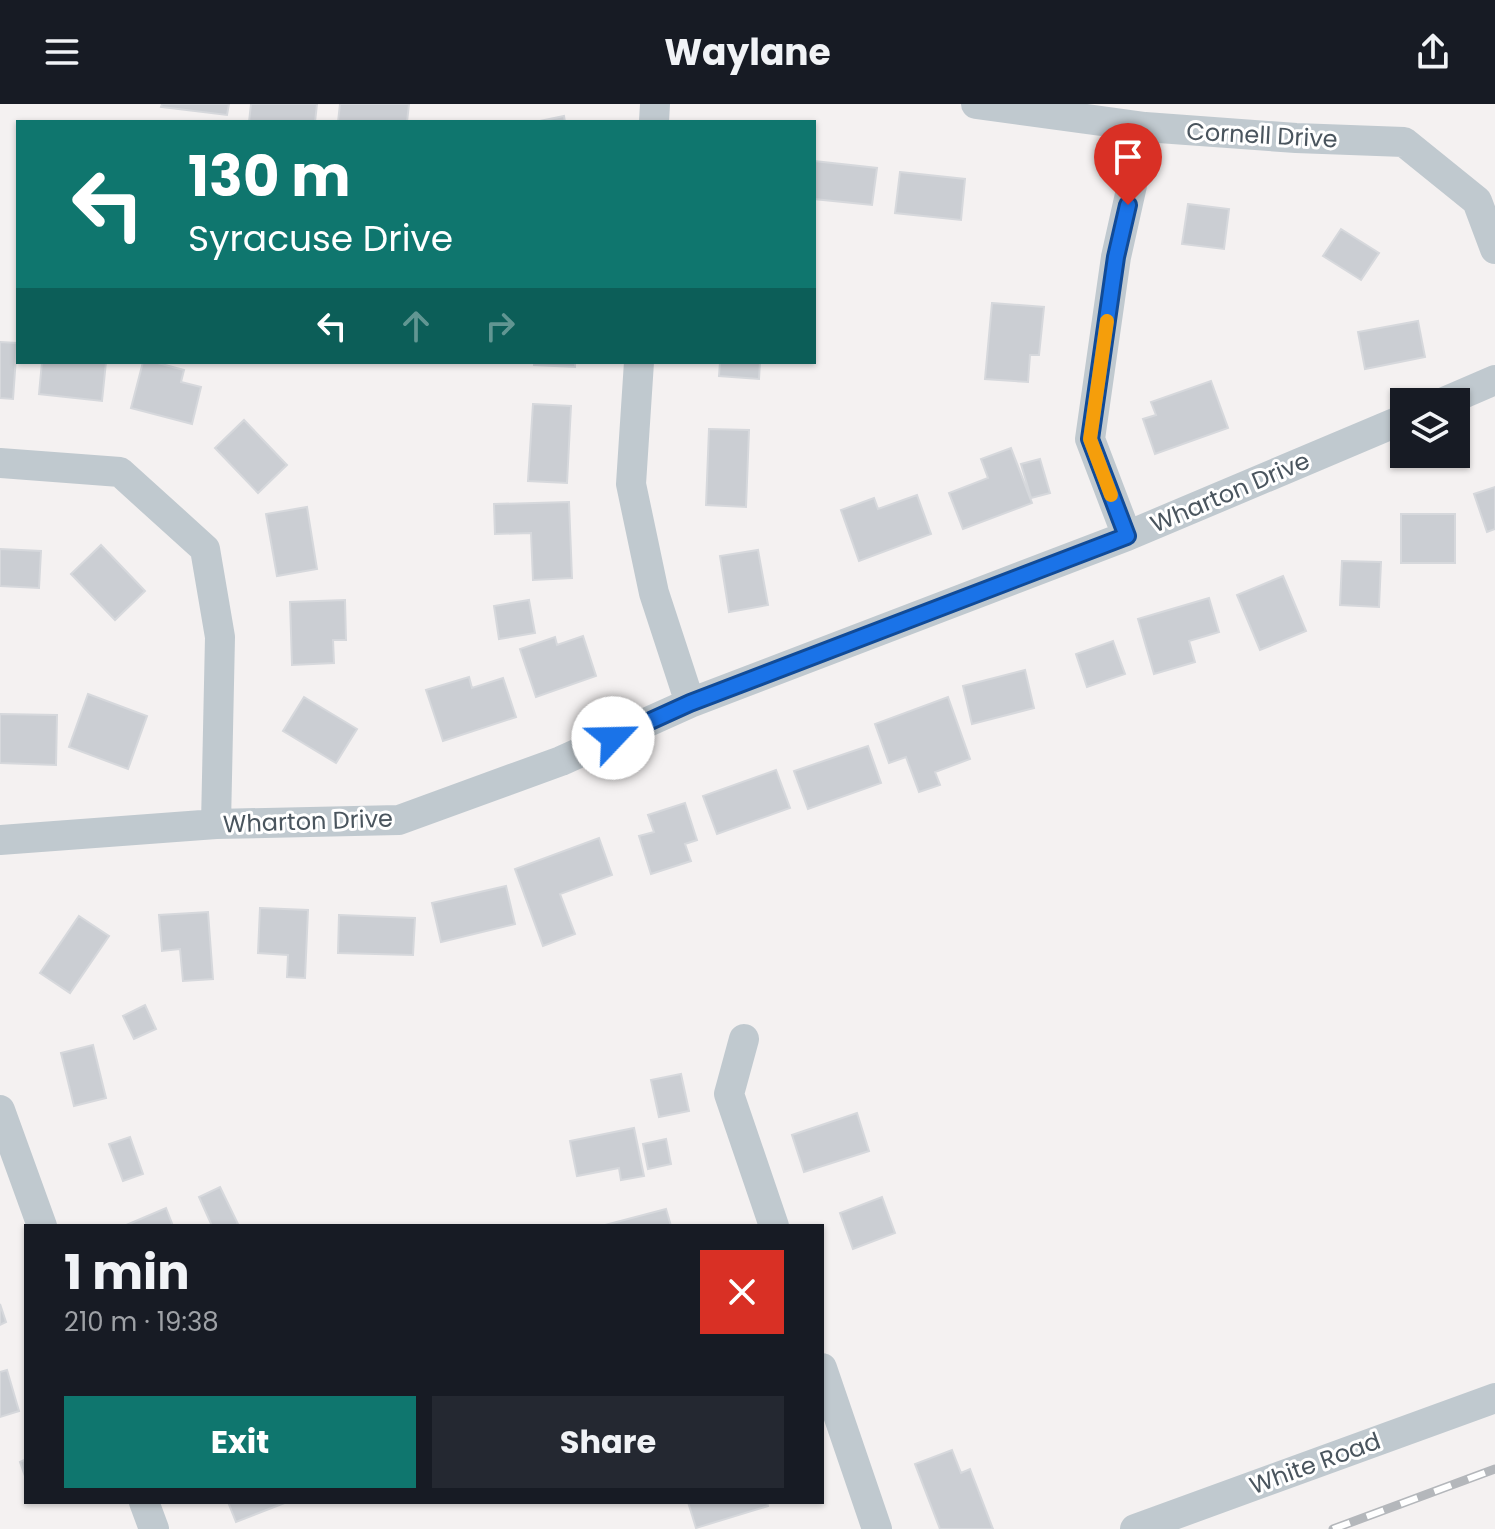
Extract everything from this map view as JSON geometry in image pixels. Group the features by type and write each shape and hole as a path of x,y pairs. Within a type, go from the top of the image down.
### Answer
{"street":[{"name":"Cornell Drive","path":"976,104 1145,127 1404,142 1477,201 1495,249"},
{"path":"1127,536 1090,439 1116,257 1145,127"},
{"path":"639,364 631,484 654,593 690,703"},
{"path":"1470,391 1495,380"},
{"name":"Wharton Drive","path":"0,840 216,824 399,820 561,761 690,703 1127,536 1390,425"},
{"path":"0,463 120,472 205,549 220,637 216,824"},
{"path":"744,1039 729,1094 773,1224"},
{"path":"0,1110 41,1224"},
{"path":"824,1374 877,1529"},
{"name":"White Road","path":"1135,1529 1495,1398"},
{"path":"145,1504 154,1529"}],"building":[{"path":"162,104 229,104 227,115 161,107"},
{"path":"251,104 317,104 315,120 249,120"},
{"path":"340,104 409,104 407,120 338,120"},
{"path":"816,161 877,168 872,205 816,199"},
{"path":"900,172 965,179 961,220 895,213"},
{"path":"1188,204 1229,209 1224,249 1182,244"},
{"path":"1341,229 1379,253 1361,280 1323,256"},
{"path":"992,303 1044,307 1039,355 1030,355 1028,382 985,379"},
{"path":"1418,321 1425,357 1365,369 1358,332"},
{"path":"0,342 16,343 13,399 0,398"},
{"path":"42,364 106,364 102,401 39,394"},
{"path":"142,364 162,364 184,370 181,382 201,387 192,424 131,408"},
{"path":"575,364 575,367 534,365"},
{"path":"720,364 760,364 759,379 719,376"},
{"path":"1211,381 1228,428 1155,454 1143,419 1156,415 1151,402"},
{"path":"533,404 571,406 567,483 528,481"},
{"path":"244,420 287,465 258,493 215,448"},
{"path":"709,429 749,430 746,507 706,505"},
{"path":"1011,448 1032,503 963,529 949,493 988,478 981,459"},
{"path":"1040,459 1050,493 1031,498 1021,464"},
{"path":"1495,487 1495,529 1487,532 1474,494"},
{"path":"917,495 931,534 859,561 841,510 874,498 878,509"},
{"path":"569,502 572,578 533,580 531,533 495,534 494,504"},
{"path":"307,507 317,569 277,576 266,514"},
{"path":"1401,514 1455,514 1455,563 1401,563"},
{"path":"101,545 145,591 115,620 71,574"},
{"path":"0,549 41,551 39,588 0,586"},
{"path":"758,550 768,605 729,612 720,556"},
{"path":"1342,561 1381,562 1379,607 1340,605"},
{"path":"1283,576 1306,631 1260,650 1237,595"},
{"path":"1209,598 1219,632 1189,641 1195,662 1154,674 1138,619"},
{"path":"345,600 346,640 333,640 334,663 292,665 290,602"},
{"path":"529,600 535,633 499,639 494,606"},
{"path":"583,636 596,676 536,697 520,649 555,637 557,645"},
{"path":"1113,641 1125,674 1087,687 1076,654"},
{"path":"1025,670 1034,708 972,724 963,686"},
{"path":"469,677 472,688 503,678 516,717 443,741 426,690"},
{"path":"88,694 147,716 128,769 69,747"},
{"path":"304,697 357,729 336,763 283,731"},
{"path":"948,697 970,759 935,772 940,785 919,792 906,757 889,763 875,724"},
{"path":"0,714 57,715 56,765 0,763"},
{"path":"868,746 881,783 808,809 794,771"},
{"path":"776,770 790,808 717,834 703,796"},
{"path":"685,803 697,840 685,844 691,861 651,874 639,836 654,832 648,815"},
{"path":"599,838 612,875 560,894 575,934 543,946 515,869"},
{"path":"506,886 515,924 441,942 432,903"},
{"path":"260,908 308,910 305,978 287,977 288,955 258,953"},
{"path":"208,912 213,979 183,981 180,949 162,951 159,915"},
{"path":"339,915 415,918 413,955 338,953"},
{"path":"79,916 109,936 70,993 40,973"},
{"path":"145,1005 156,1029 134,1039 123,1016"},
{"path":"93,1045 106,1098 74,1106 61,1053"},
{"path":"681,1074 689,1111 659,1117 651,1080"},
{"path":"857,1113 869,1151 804,1172 792,1135"},
{"path":"634,1128 644,1176 621,1180 619,1168 577,1176 570,1141"},
{"path":"130,1137 143,1174 123,1181 109,1144"},
{"path":"666,1139 671,1164 648,1169 643,1144"},
{"path":"220,1187 238,1224 211,1224 199,1197"},
{"path":"882,1197 895,1233 853,1249 840,1213"},
{"path":"166,1208 172,1224 129,1224"},
{"path":"666,1209 670,1224 609,1224"},
{"path":"0,1304 6,1322 0,1325"},
{"path":"7,1370 19,1411 0,1417 0,1372"},
{"path":"952,1450 961,1473 970,1469 993,1529 940,1529 915,1464"},
{"path":"229,1504 282,1504 236,1522"},
{"path":"689,1504 768,1504 768,1506 696,1528"}],"railway":[{"path":"1333,1529 1495,1469"}],"slow traffic":[{"path":"1107,321 1090,439 1111,495"}],"route":[{"path":"613,738 690,703 1127,536 1090,439 1116,257 1128,205"}]}
